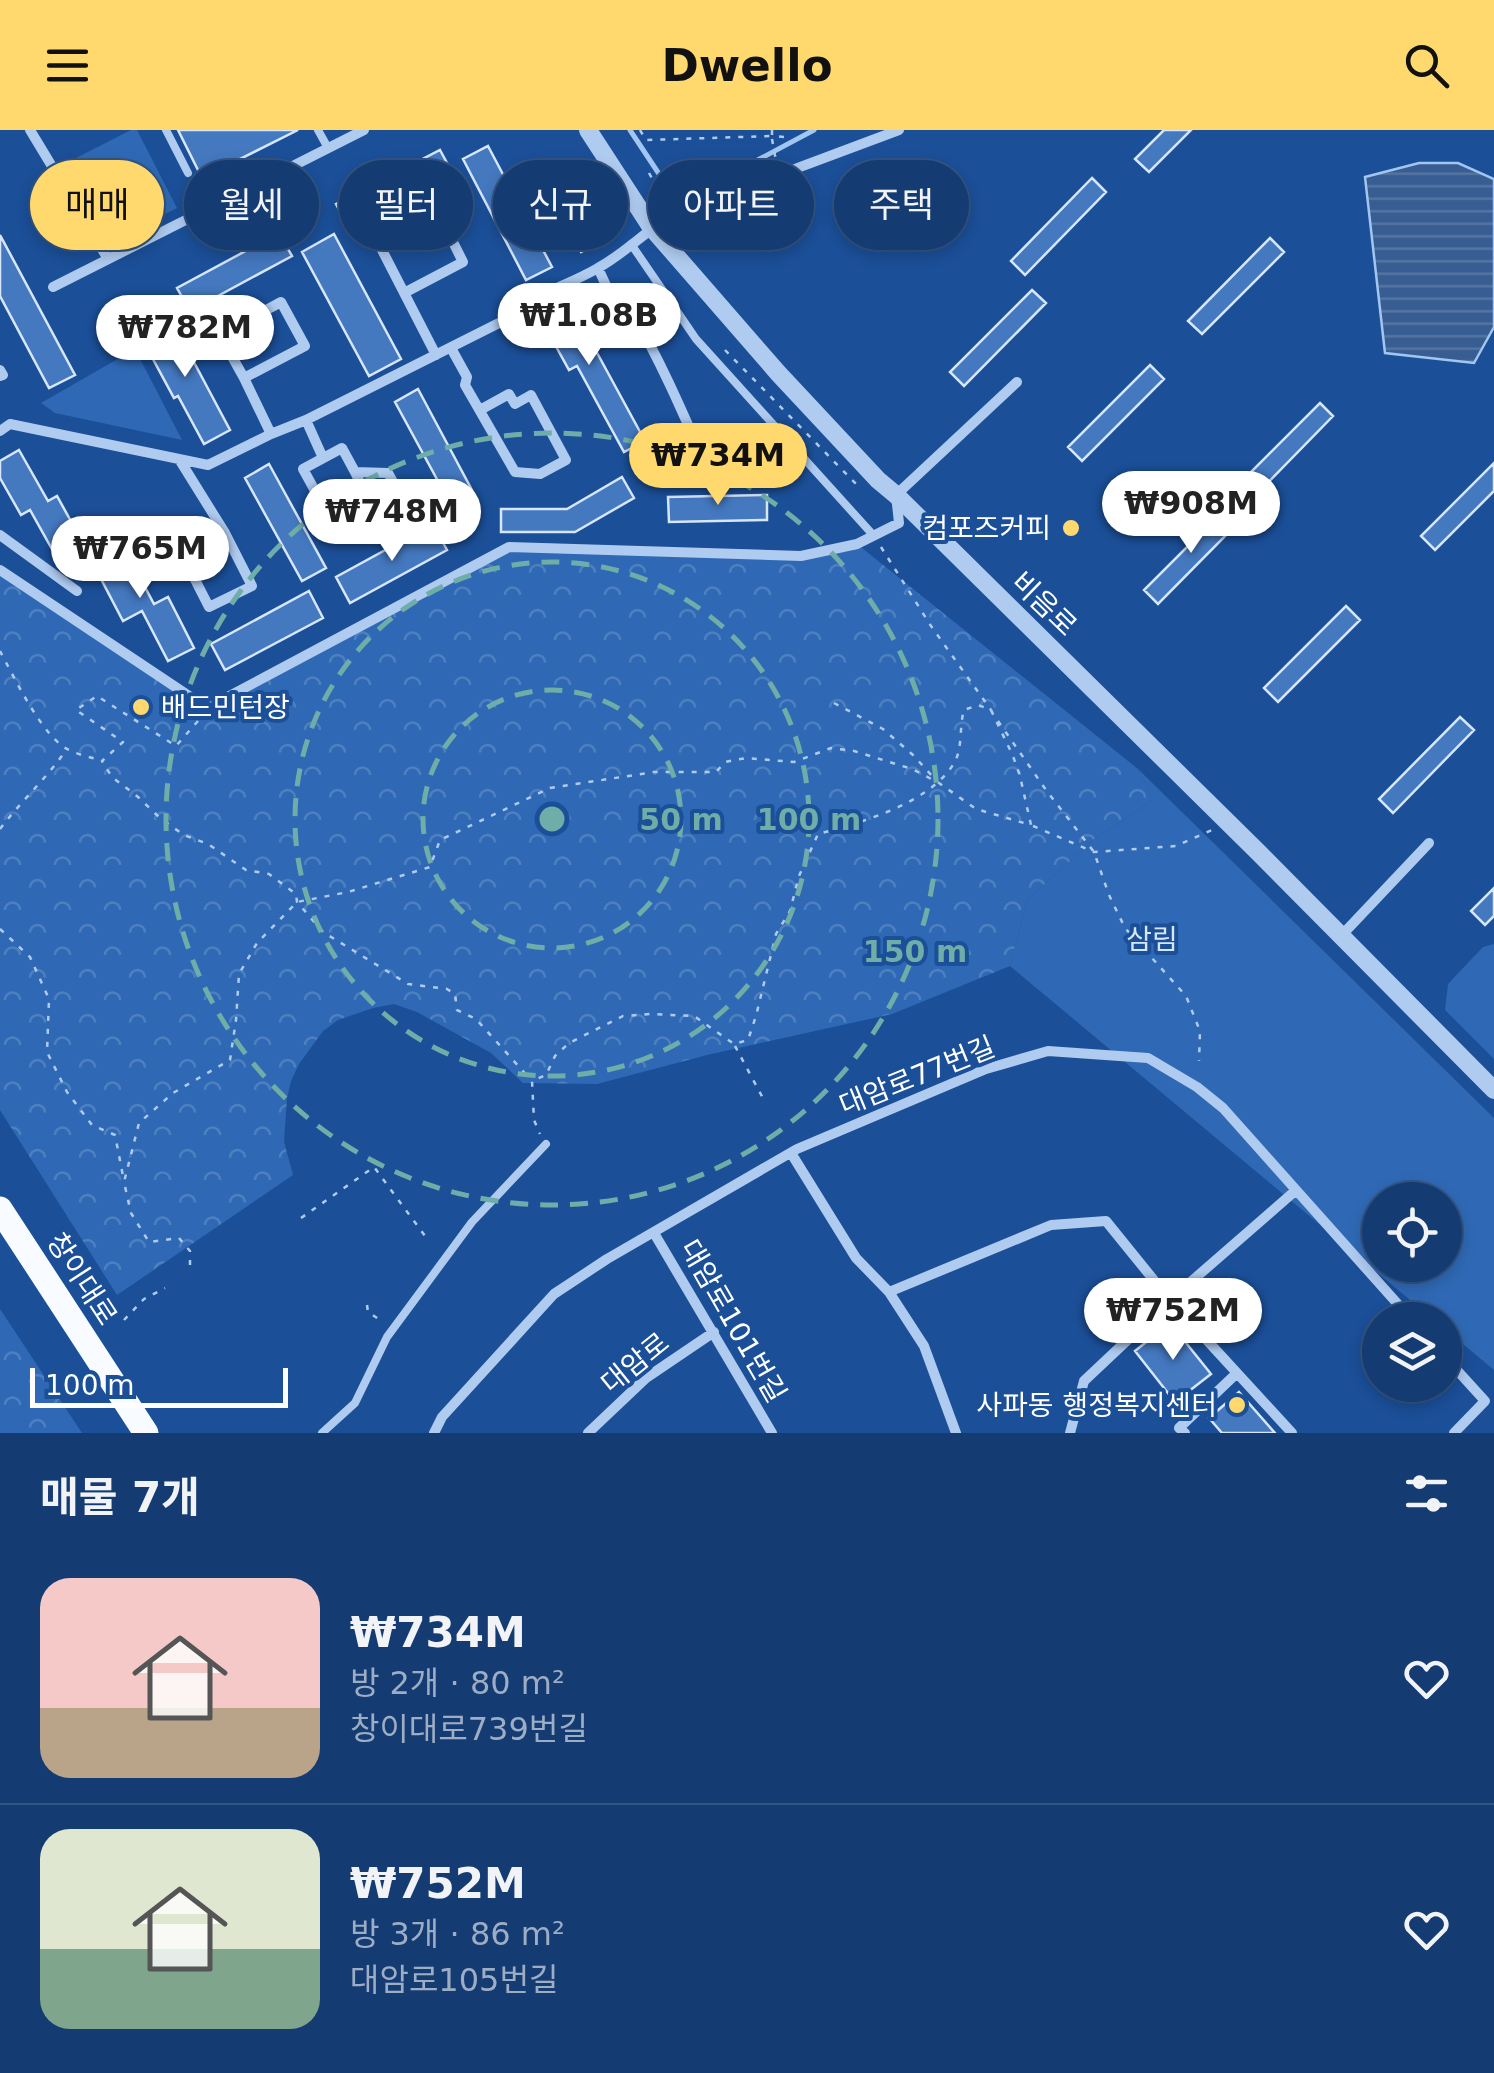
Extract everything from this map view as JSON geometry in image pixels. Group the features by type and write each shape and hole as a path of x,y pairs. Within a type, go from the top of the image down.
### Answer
{"main road":[{"name":"창이대로","path":"0,1209 146,1433"}],"street":[{"path":"30,130 108,259"},
{"path":"53,287 364,130"},
{"name":"비음로","path":"588,130 648,222"},
{"path":"814,162 899,130"},
{"path":"404,293 463,262 441,218 381,248 404,293 436,355"},
{"path":"0,415 2,429 10,424 208,465 501,322 514,309 598,268 648,230"},
{"name":"비음로","path":"671,250 878,480 1494,1090"},
{"path":"598,268 622,320 634,314 660,361 704,461 738,461 724,436 692,433"},
{"path":"244,378 305,346 281,302 220,335 271,434"},
{"path":"452,348 467,377 465,385 515,472 540,474 566,460 531,395 514,404 509,394 480,410"},
{"path":"0,570 208,708 509,547 801,556 857,544 900,523 896,495 1017,382"},
{"path":"306,420 323,458"},
{"path":"355,472 388,473 404,502 340,536 303,469 342,448 376,516"},
{"path":"179,459 225,533 252,586 209,607 182,554 225,533"},
{"path":"0,534 77,591"},
{"path":"1341,936 1429,843"},
{"name":"대암로77번길","path":"434,1433 442,1417 554,1294 607,1259 791,1153 986,1069 1048,1051 1148,1058 1197,1087 1223,1108 1396,1302"},
{"path":"791,1153 856,1258 889,1292 924,1346 956,1433"},
{"path":"1070,1433 1084,1382 1170,1300 1295,1191"},
{"path":"889,1292 1051,1225 1106,1221 1170,1300 1292,1433"},
{"name":"대암로101번길","path":"654,1232 772,1433"},
{"name":"대암로","path":"588,1433 646,1378 714,1332"},
{"path":"1185,1433 1180,1428 1237,1373"},
{"path":"1454,1433 1485,1400 1462,1375"}],"lane":[{"path":"166,130 184,165"},
{"path":"318,130 328,148"},
{"path":"631,244 696,339 874,536"},
{"path":"322,1433 355,1403 393,1328 472,1222 546,1144"}],"path":[{"path":"640,130 646,140 784,137"},
{"path":"772,130 776,160"},
{"path":"723,348 865,494"},
{"path":"874,536 931,626 1094,852 1125,928 1186,996 1200,1031 1198,1061"},
{"path":"0,652 27,701 66,750 102,761 112,777 184,835 208,844 246,870 269,874 296,894 297,902 322,932 408,984 447,989 455,994 457,1010 476,1019 532,1082 534,1120 539,1132"},
{"path":"102,761 122,742 76,710 97,696 176,746 201,718"},
{"path":"834,703 883,729 939,783"},
{"path":"734,1044 748,1040 776,934 790,911 799,876 818,834 869,820 939,783 957,760 964,710 978,705 991,710 1020,776 1031,825"},
{"path":"124,1182 139,1123 174,1093 230,1060 238,974 257,943 297,902 348,892 430,867 440,840 550,788 654,772 716,772 725,762 746,758 794,762 830,748 854,751 912,769 976,809 1031,825 1094,852 1176,846 1225,821"},
{"path":"0,828 66,750"},
{"path":"0,929 30,957 49,999 47,1052 68,1092 92,1125 115,1135 131,1213 148,1242 178,1238 190,1252 190,1266"},
{"path":"532,1082 546,1075 555,1056 569,1043 622,1016 694,1016 734,1044 765,1102"},
{"path":"301,1218 374,1167 428,1240"},
{"path":"124,1320 144,1299 165,1288"},
{"path":"367,1304 368,1312 393,1328"}],"green space":[{"path":"137,130 152,160 75,160"},
{"path":"164,183 177,208 164,215"},
{"path":"135,349 182,440 55,413 41,403"},
{"path":"857,544 1138,769 1153,800 1093,840 1027,900 1010,966 892,1014 597,1084 523,1083 491,1053 417,1012 394,1004 338,1020 323,1031 291,1081 284,1142 293,1175 117,1295 0,1110 0,570 207,708 509,547 801,556"},
{"name":"삼림","path":"1138,769 1494,1118 1494,1370 1462,1343 1462,1302 1412,1302 1388,1282 1462,1282 1462,1182 1362,1182 1362,1260 1010,966 1027,900 1093,840 1153,800"},
{"path":"1494,944 1494,1059 1445,1010 1448,984 1483,947"},
{"path":"0,1309 82,1433 0,1433"}],"shaded area":[{"path":"1419,163 1458,163 1494,179 1494,327 1474,363 1385,353 1365,177"}],"building":[{"path":"178,130 298,130 238,160 193,160"},
{"path":"1164,130 1191,130 1149,172 1135,159"},
{"path":"488,146 495,160 493,217 473,178 473,160 463,159"},
{"path":"440,150 445,160 421,160"},
{"path":"1092,178 1106,192 1025,275 1011,261"},
{"path":"334,234 339,250 343,250 401,359 369,376 302,252 319,250 319,242"},
{"path":"0,235 75,375 49,388 0,296"},
{"path":"1270,238 1284,252 1202,334 1188,321"},
{"path":"247,250 289,250 292,256 190,311 177,288"},
{"path":"510,250 543,250 552,267 526,280"},
{"path":"1032,290 1046,303 964,386 950,372"},
{"path":"565,294 645,441 624,452 577,366 569,370 536,310"},
{"path":"171,319 230,430 204,444 140,335"},
{"path":"1150,365 1164,379 1082,461 1068,447"},
{"path":"418,389 473,492 451,505 395,402"},
{"path":"1320,403 1333,416 1252,499 1238,485"},
{"path":"19,450 48,501 57,496 83,543 57,558 30,510 21,515 0,478 0,461"},
{"path":"1494,463 1494,491 1435,550 1421,536"},
{"path":"269,464 326,568 302,581 245,478"},
{"path":"622,477 634,498 575,532 501,532 501,509 567,509"},
{"path":"767,495 767,520 669,522 668,497"},
{"path":"1226,508 1239,522 1158,604 1144,590"},
{"path":"433,524 447,550 350,603 336,577"},
{"path":"121,542 154,604 168,597 194,648 168,661 142,611 123,621 90,558"},
{"path":"309,591 323,618 225,670 211,644"},
{"path":"1346,606 1360,620 1278,702 1264,688"},
{"path":"1460,717 1474,730 1393,813 1379,799"},
{"path":"1494,888 1494,916 1485,925 1471,911"},
{"path":"1170,1323 1211,1374 1175,1402 1135,1351"},
{"name":"사파동 행정복지센터","path":"1239,1392 1275,1433 1222,1433 1209,1418"}],"waterway":[{"path":"630,130 665,183 754,162 814,130"}],"place":[{"name":"컴포즈커피","path":"1071,528"},
{"name":"배드민턴장","path":"141,707"},
{"name":"사파동 행정복지센터","path":"1237,1405"}]}
